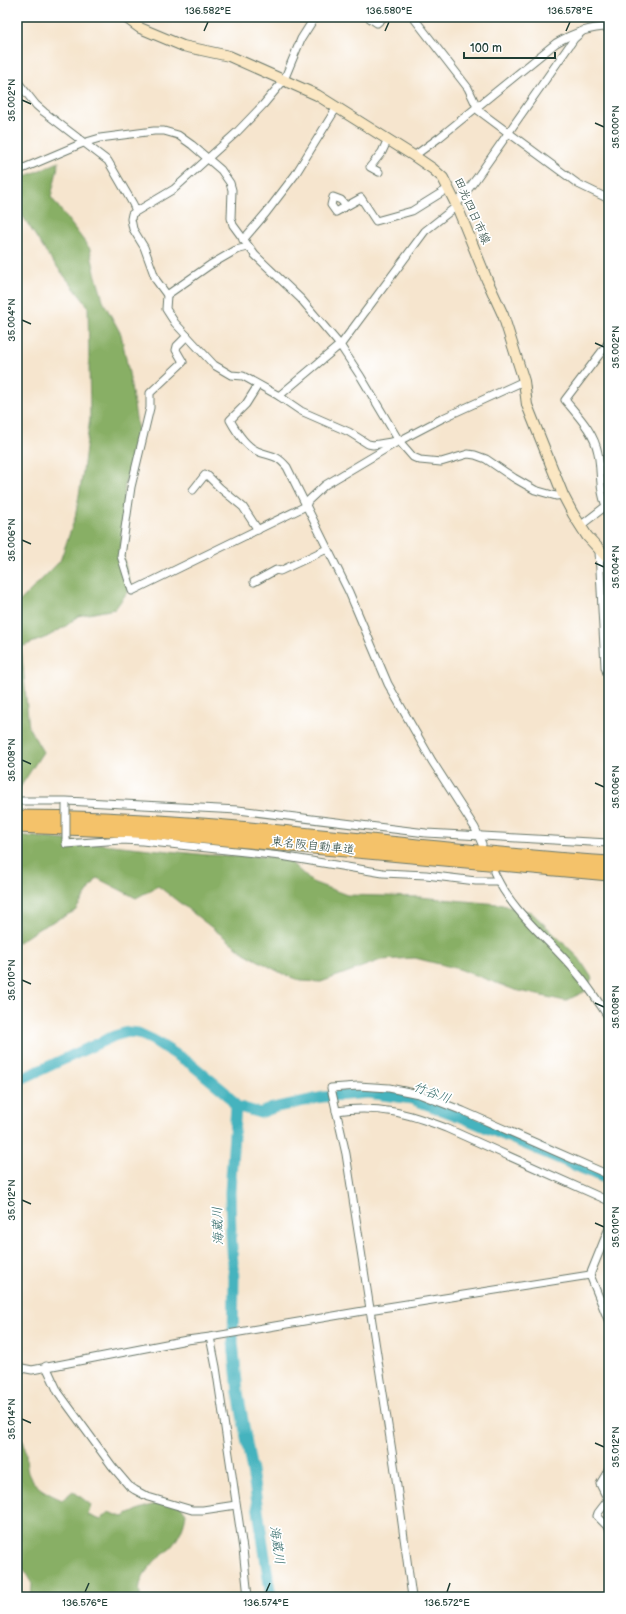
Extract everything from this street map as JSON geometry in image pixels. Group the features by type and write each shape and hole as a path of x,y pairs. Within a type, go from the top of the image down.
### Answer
{"highway":[{"name":"東名阪自動車道","path":"17,817 138,821 266,831 453,850 609,863"},
{"name":"東名阪自動車道","path":"17,826 138,831 609,874"}],"main road":[{"name":"田光四日市線","path":"125,17 140,28 183,46 230,56 317,95 414,156 443,178 449,188 503,315 524,381 527,405 564,495 580,526 599,551 609,560"}],"street":[{"path":"315,17 301,39 284,80 263,105 174,189 150,205 132,214 131,218 133,229 144,247 156,280 167,295 166,309 175,323 214,365 226,373 243,376 302,411 349,432 368,444 373,445 399,441"},
{"path":"368,17 377,23 384,17"},
{"path":"413,17 468,88 479,111 578,184 609,199"},
{"path":"414,156 440,137 556,43 582,31 609,27"},
{"path":"279,396 340,345 425,231 453,209 476,180 574,39 582,31"},
{"path":"17,81 36,105 111,164 136,212"},
{"path":"243,240 266,214 295,175 337,107"},
{"path":"17,171 83,143 100,138 143,131 164,131 178,135 221,170 230,183 232,190 231,222 243,240 248,247 302,299 340,345 399,441 413,457 420,460 441,462 468,454 476,455 486,459 514,478 536,490 556,496 564,495"},
{"path":"379,172 370,167 382,152 388,139"},
{"path":"346,206 361,198 376,220 412,211 449,188"},
{"path":"167,295 210,265 236,250 248,247"},
{"path":"187,336 177,346 176,350 183,362 150,393 150,408 131,487 121,556 132,591 306,506 308,501 325,485 399,441 443,418 524,381"},
{"path":"580,526 607,508 603,497 598,453 594,441 586,425 565,400 609,342"},
{"path":"258,385 246,404 230,420 235,430 249,447 257,451 270,454 280,460 287,467 349,592 388,684 432,761 462,806 482,844"},
{"path":"193,490 205,475 208,476 243,507 258,530"},
{"path":"254,582 276,570 280,571 327,549"},
{"path":"599,551 605,667 609,680"},
{"path":"17,802 66,802 238,810 426,833 609,843"},
{"path":"66,802 66,844 121,840 142,841 281,856 384,873 426,875 476,881 498,881"},
{"path":"494,872 498,881 517,908 578,973 609,1018"},
{"path":"412,1597 394,1464 346,1154 331,1088 358,1086 389,1088 419,1094 463,1111 609,1175"},
{"path":"336,1110 357,1108 376,1109 421,1118 483,1144 609,1201"},
{"path":"609,1228 590,1275 609,1322"},
{"path":"17,1367 32,1370 46,1366 187,1340 590,1275"},
{"path":"210,1337 216,1367 243,1549 248,1597"},
{"path":"46,1366 58,1392 107,1460 129,1486 148,1497 192,1510 203,1510 236,1505"},
{"path":"609,1469 600,1484 608,1497 608,1500 597,1516 609,1528"}],"green space":[{"path":"59,162 51,197 90,249 104,303 121,334 129,373 139,437 125,483 121,548 131,587 115,609 78,616 66,626 47,637 21,647 29,728 43,752 17,792 17,604 60,561 75,518 90,418 88,306 47,254 17,207 17,180"},
{"path":"17,835 207,855 285,857 312,882 347,895 419,897 498,904 531,912 579,958 592,978 586,991 565,1001 515,990 459,969 415,958 381,960 321,982 301,981 283,974 246,954 158,886 136,898 97,878 75,911 40,928 17,943"},
{"path":"17,1439 22,1439 24,1443 30,1478 42,1490 62,1500 73,1491 91,1505 88,1515 101,1520 108,1512 123,1517 158,1503 180,1505 186,1513 181,1531 170,1549 157,1559 146,1571 140,1586 141,1597 31,1597 32,1584 17,1558"}],"waterway":[{"name":"海蔵川","path":"17,1081 114,1036 128,1032 138,1033 153,1040 191,1064 225,1092 236,1106 230,1192 234,1279 233,1342 238,1392 254,1483 271,1597"},
{"name":"竹谷川","path":"236,1106 260,1113 273,1108 323,1097 368,1093 412,1099 461,1117 609,1180"}]}
